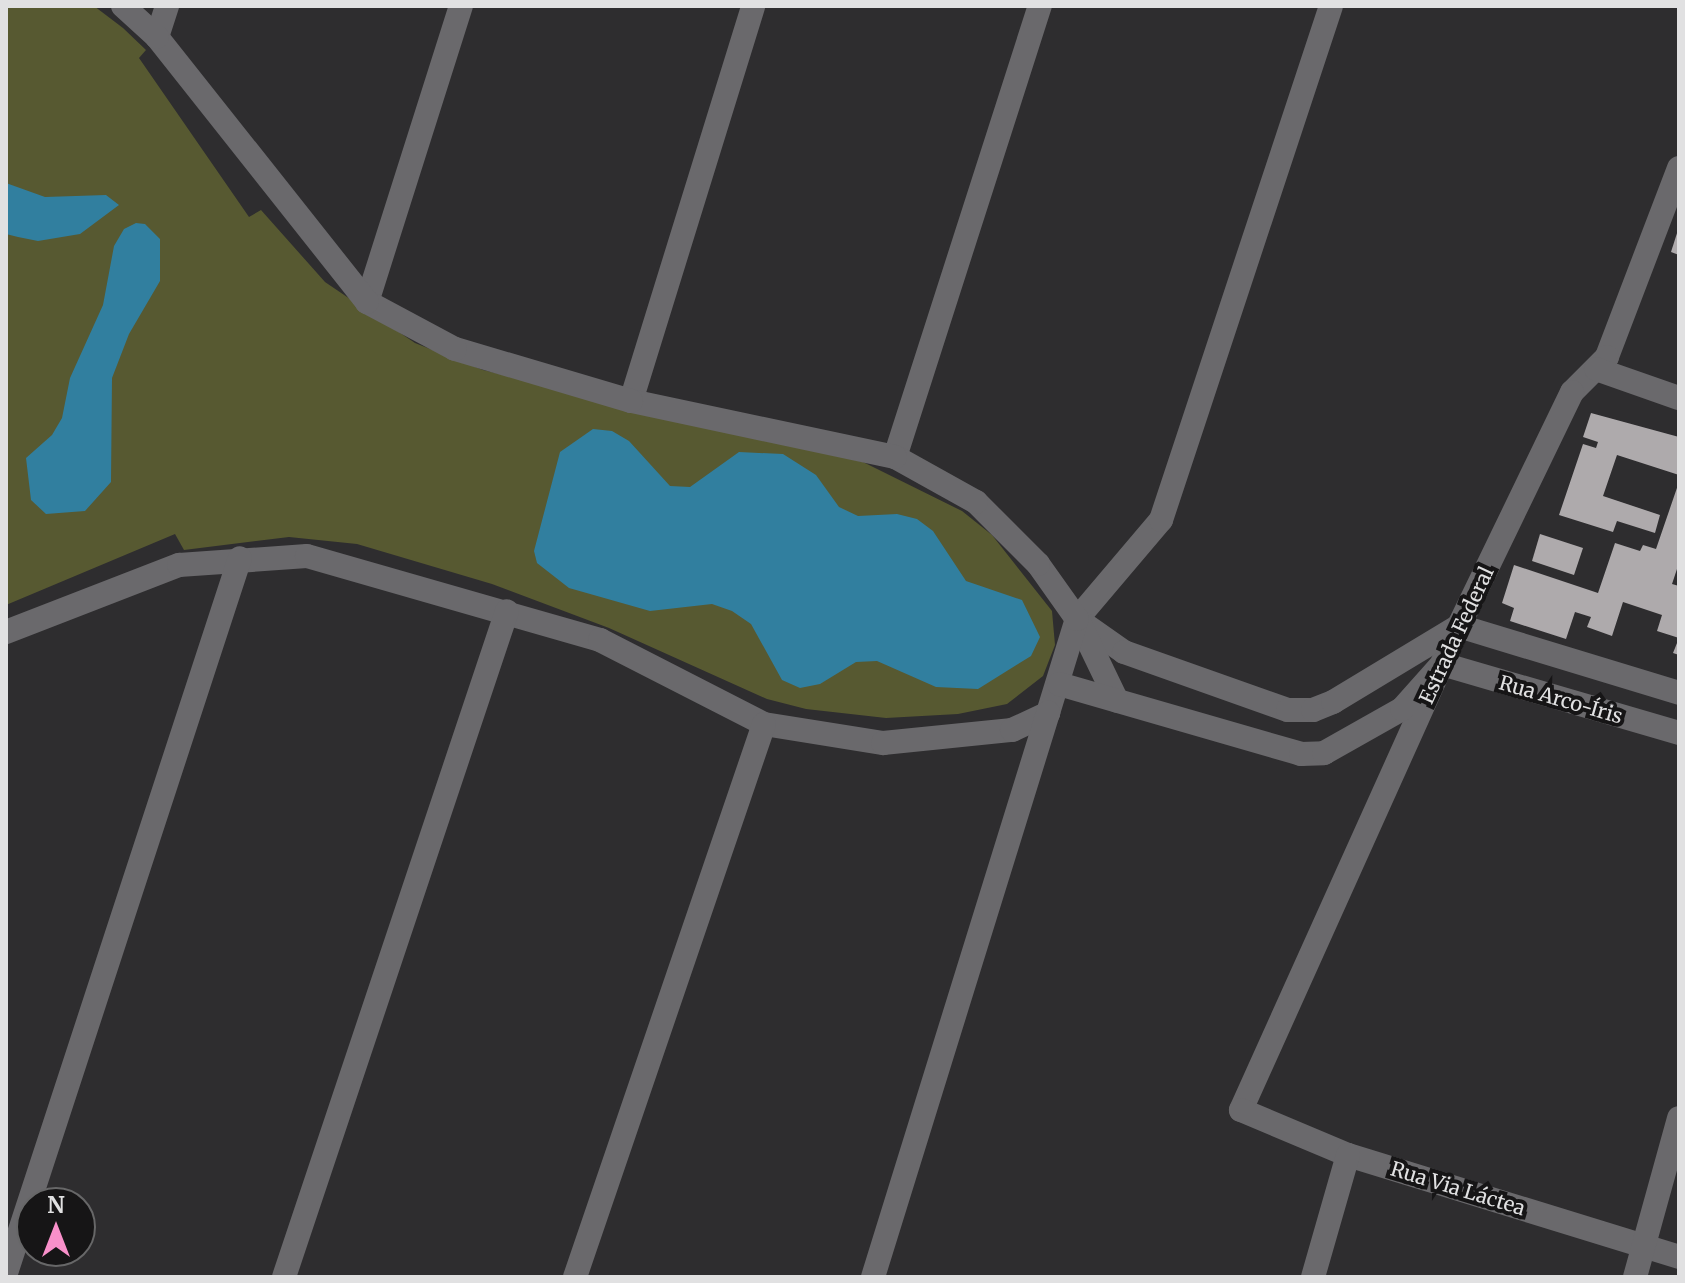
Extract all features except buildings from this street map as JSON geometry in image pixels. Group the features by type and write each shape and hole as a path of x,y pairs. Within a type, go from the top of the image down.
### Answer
{"street":[{"path":"123,6 157,37 367,302 455,349 631,401 895,457 976,502 1038,564 1077,619 1117,701"},
{"path":"157,37 167,6"},
{"path":"367,302 461,6"},
{"path":"631,401 753,6"},
{"path":"895,457 1040,6"},
{"path":"873,1277 1077,619 1161,520 1331,6"},
{"name":"Estrada Federal","path":"1241,1110 1459,626 1572,392 1607,357 1679,168"},
{"path":"1596,369 1679,398"},
{"path":"6,632 179,565 240,558 307,556 600,640 764,724 883,743 1012,730 1048,713"},
{"path":"6,1273 240,558"},
{"path":"284,1277 507,611"},
{"path":"1077,619 1124,652 1288,710 1313,710 1459,626"},
{"name":"Rua Arco-Íris","path":"1459,626 1679,693"},
{"path":"1059,684 1301,754 1324,753 1402,709 1442,664"},
{"name":"Rua Arco-Íris","path":"1442,664 1679,733"},
{"path":"575,1277 764,724"},
{"name":"Rua Via Láctea","path":"1241,1110 1348,1155 1679,1257"},
{"path":"1635,1277 1679,1118"},
{"path":"1313,1277 1348,1155"}],"green space":[{"path":"6,6 94,6 123,28 146,50 139,58 249,217 261,210 325,282 415,343 483,370 863,462 962,511 992,535 1052,611 1055,645 1043,676 1007,704 958,714 886,718 806,709 767,699 609,628 492,584 357,544 289,537 184,550 175,534 6,605"}],"water":[{"path":"6,183 45,197 106,195 119,205 80,234 38,241 6,234"},
{"path":"136,223 145,224 160,239 160,281 129,334 112,378 111,482 85,511 46,514 31,500 26,458 52,435 62,418 70,378 103,305 114,246 124,229"},
{"path":"593,429 612,431 629,441 670,486 690,487 739,452 783,454 816,475 839,507 858,516 897,514 917,519 933,531 966,581 1022,600 1040,637 1031,656 978,689 936,687 877,661 856,662 820,684 800,688 782,680 751,624 732,611 712,604 650,611 569,588 537,563 534,551 560,452"}]}
